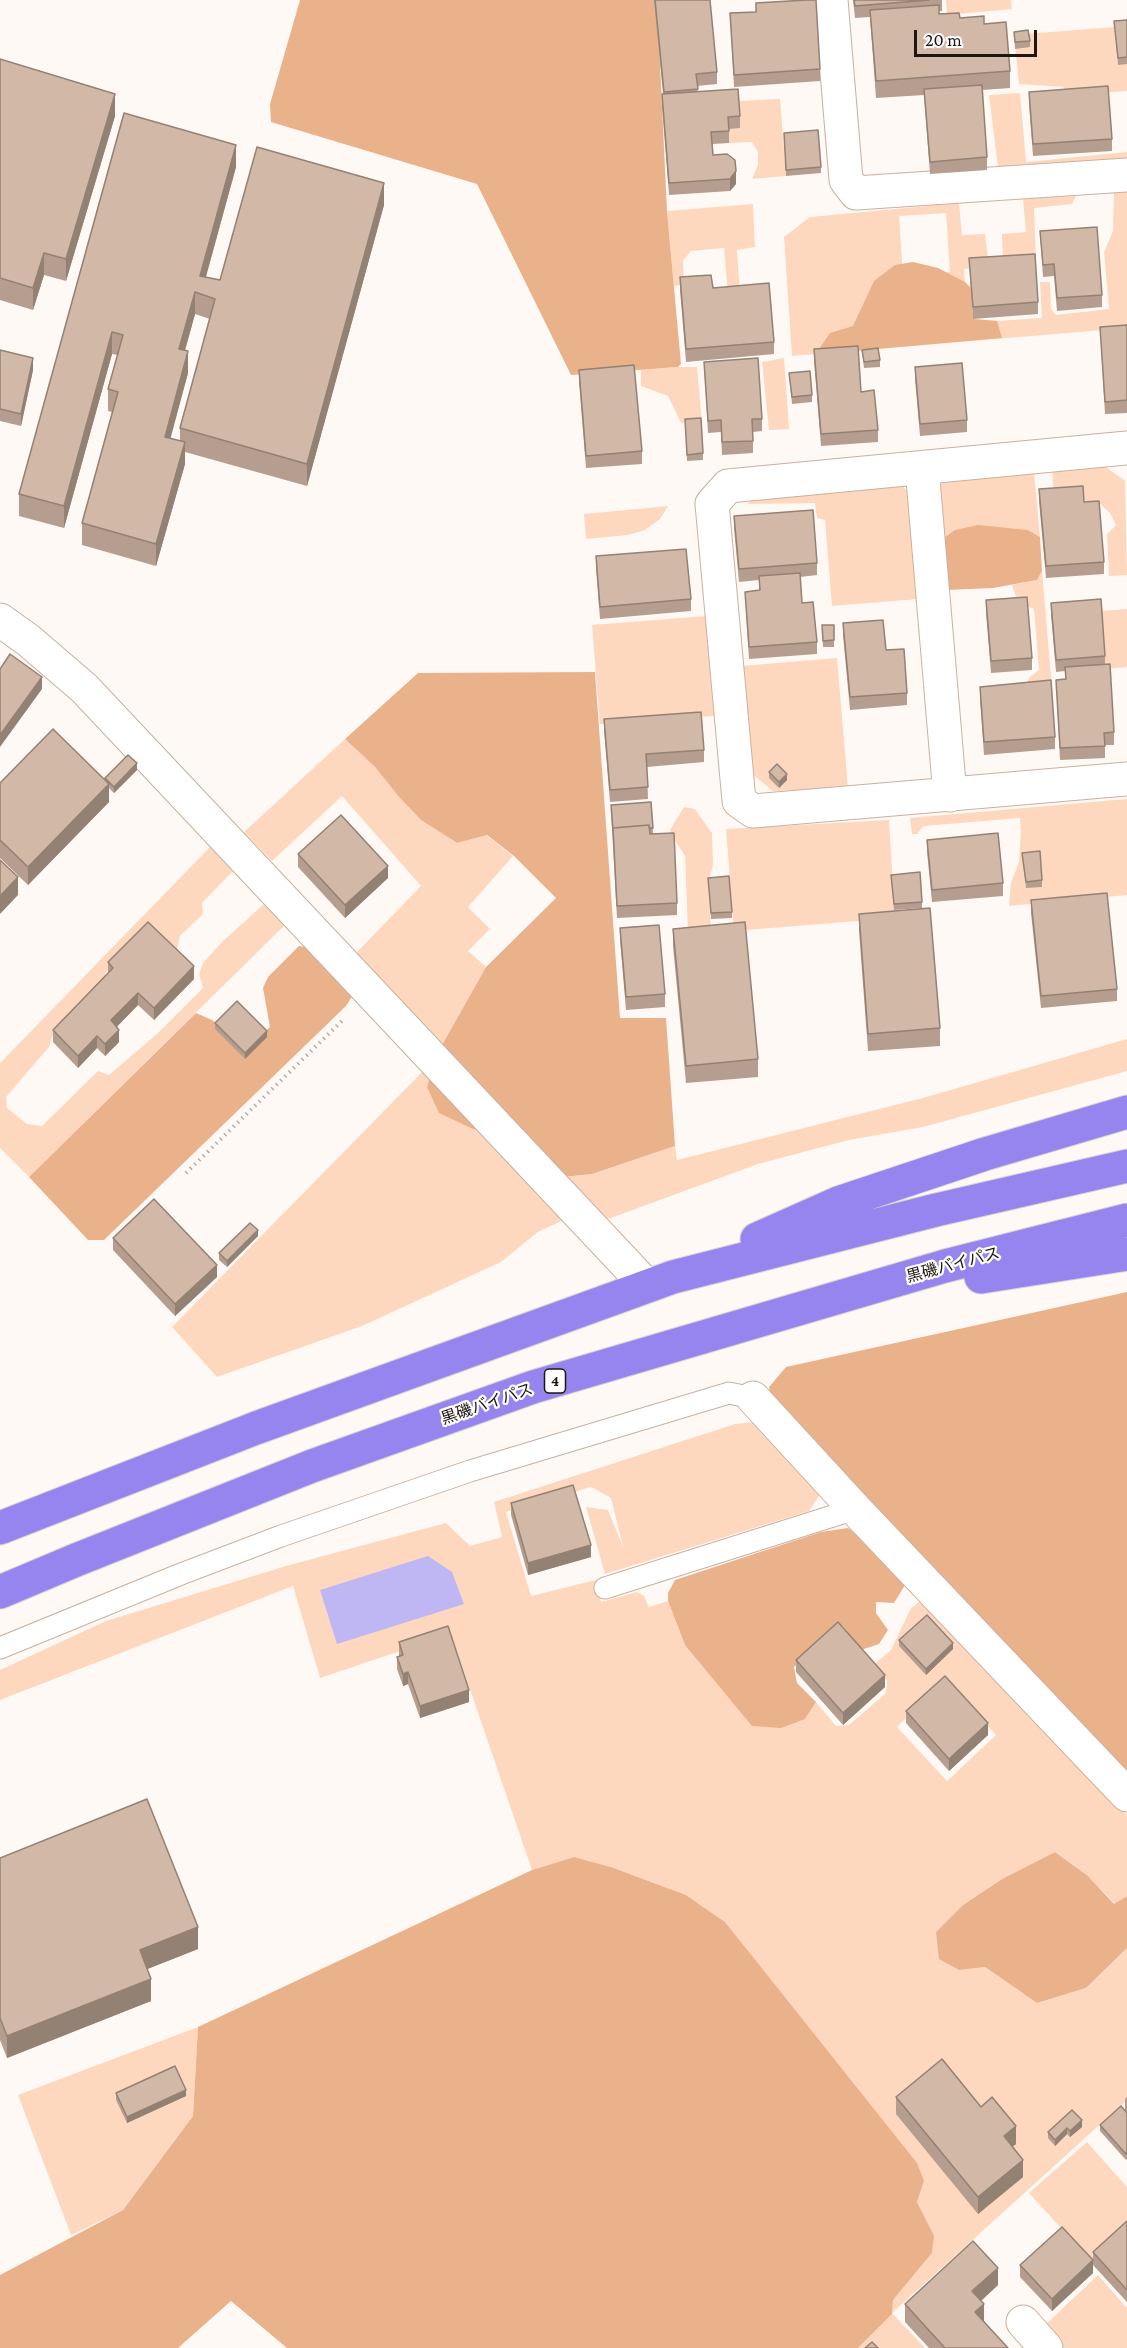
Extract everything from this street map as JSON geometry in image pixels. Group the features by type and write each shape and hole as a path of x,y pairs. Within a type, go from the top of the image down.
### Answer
{"highway":[{"path":"0,1528 256,1428 660,1281 838,1203 985,1154 1127,1112"},
{"path":"660,1281 936,1210 1127,1166"},
{"name":"黒磯バイパス","path":"0,1592 87,1555 323,1462 533,1388 945,1266 1127,1220"},
{"name":"4","path":"792,1310 1127,1254"}],"street":[{"path":"831,0 846,180 856,193 1127,175"},
{"path":"1127,448 728,486 712,504 739,801 753,811 1127,779"},
{"path":"922,468 950,795"},
{"path":"0,620 28,640 84,688 371,993 660,1281"},
{"path":"753,1398 855,1509 1127,1795"},
{"path":"1023,2322 1046,2348"}],"lane":[{"path":"0,1648 248,1549 470,1471 729,1393 753,1398"},
{"path":"605,1588 855,1509"}],"path":[{"path":"186,1173 371,993"}],"shaded area":[{"path":"300,0 657,0 667,211 681,364 678,367 571,375 477,184 271,122 270,104"},
{"path":"946,0 1011,0 1012,9 947,15"},
{"path":"1114,27 1118,64 1127,64 1127,91 1070,95 1063,87 1019,84 1014,35"},
{"path":"1020,93 1026,162 1127,152 1127,165 998,168 989,95"},
{"path":"780,99 786,176 752,179 758,165 758,152 752,142 729,143 728,129 738,101"},
{"path":"1127,190 1127,328 792,356 784,237 810,217 959,203 962,235 985,234 989,267 964,269 965,282 971,288 973,319 997,321 1042,318 1040,282 1050,282 1051,309 1056,315 1109,309 1104,252 1113,231 1114,191","holes":["946,213 950,272 903,275 899,216"]},
{"path":"1076,196 1072,204 1034,208 1036,261 1003,263 1002,234 1026,232 1023,199"},
{"path":"753,204 755,247 737,250 740,294 728,295 724,248 691,251 683,261 684,285 674,286 667,211"},
{"path":"913,262 938,268 965,282 971,288 973,319 997,321 1002,338 820,354 821,346 830,333 853,326 874,281 895,265"},
{"path":"784,358 789,429 769,430 762,362"},
{"path":"697,367 702,422 681,423 668,396 641,386 641,370"},
{"path":"1102,464 1125,481 1127,575 1109,576 1107,534 1116,525 1110,513 1099,503 1088,502 1075,494 1054,495 1052,469"},
{"path":"1034,472 1040,537 1028,530 1004,529 944,538 932,492 946,479"},
{"path":"901,484 914,499 918,599 832,606 825,520 817,518 815,503 747,504 755,498"},
{"path":"668,506 660,519 645,530 628,535 586,539 584,514"},
{"path":"978,525 1028,530 1040,537 1042,571 1037,580 993,588 946,590 944,538 955,530"},
{"path":"1042,571 1052,688 1031,690 1026,684 1030,677 1039,670 1034,609 1018,603 1012,585 1037,580"},
{"path":"1127,609 1127,667 1105,669 1101,611"},
{"path":"706,616 714,716 600,724 592,625"},
{"path":"837,658 848,788 773,791 752,774 741,666"},
{"path":"595,672 620,1018 666,1018 675,1146 592,1174 563,1177 517,1134 473,1129 439,1113 427,1087 438,1052 486,967 556,898 514,856 487,835 457,843 421,820 375,767 345,739 418,673"},
{"path":"345,739 375,767 421,820 457,843 486,835 513,856 468,907 490,929 468,951 486,967 438,1052 354,955 421,886 342,796 272,861 244,832"},
{"path":"1127,799 1127,895 1009,906 1011,883 1019,862 1020,818 924,826 917,834 912,834 910,818"},
{"path":"684,807 695,809 712,833 713,865 708,884 711,929 688,932 685,856 670,830"},
{"path":"889,820 895,918 734,931 726,829"},
{"path":"211,846 233,871 202,903 203,914 180,936 177,950 174,952 144,934 105,973 105,980 52,1036 49,1047 6,1097 7,1108 27,1124 42,1126 98,1071 109,1075 158,1033 203,988 199,974 203,963 223,941 265,903 285,925 29,1177 0,1148 0,1063"},
{"path":"299,946 310,948 353,995 346,1006 104,1240 88,1240 29,1177 196,1013 212,1020 247,1048 270,1027 263,988 268,977"},
{"path":"1127,1039 1127,1071 923,1127 849,1140 758,1164 608,1219 563,1177 592,1174 675,1146 677,1160 923,1098"},
{"path":"426,1068 568,1218 538,1232 501,1262 362,1326 217,1377 172,1327"},
{"path":"1127,1292 1127,1776 772,1405 769,1387 786,1367"},
{"path":"755,1422 821,1493 809,1511 605,1574 586,1507 608,1510 623,1547 611,1498 591,1487 506,1512 531,1596 596,1580 601,1602 637,1592 644,1596 649,1607 668,1601 685,1645 805,1719 816,1702 836,1726 849,1725 886,1693 887,1681 873,1665 891,1650 911,1608 921,1601 1127,1815 1127,1896 1115,1904 1088,1876 1055,1852 1002,1879 963,1905 936,1932 959,1970 985,1967 1037,2003 1086,1988 1127,1948 1127,2100 892,2313 893,2300 932,2253 933,2236 917,2202 924,2181 725,1922 686,1895 611,1867 574,1857 532,1870 451,1634 320,1678 293,1586 0,1700 0,1670 106,1621 286,1566 446,1523 470,1546 502,1537 494,1502 735,1424","holes":["952,1686 996,1735 947,1781 897,1727 938,1687","981,2124 1016,2143 1016,2144 1004,2154"]},
{"path":"848,1528 869,1544 905,1585 894,1603 876,1602 876,1613 888,1630 879,1644 861,1650 843,1626 833,1630 794,1667 797,1683 816,1702 805,1719 781,1728 752,1726 685,1645 668,1601 668,1593 675,1580 821,1532"},
{"path":"428,1556 452,1572 464,1604 337,1644 320,1590"},
{"path":"1055,1852 1088,1876 1114,1904 1127,1896 1127,1948 1086,1988 1037,2003 985,1967 959,1970 939,1959 936,1932 963,1905 1002,1879"},
{"path":"574,1857 611,1867 686,1895 725,1922 917,2163 924,2181 917,2202 934,2236 932,2253 893,2300 892,2314 858,2348 287,2348 231,2301 178,2348 0,2348 0,2275 123,2210 193,2116 198,2027 532,1870"},
{"path":"198,2027 193,2116 123,2210 71,2235 18,2095"},
{"path":"1087,2142 1127,2187 1127,2229 1091,2261 1029,2193"},
{"path":"1098,2275 1127,2308 1127,2348 1064,2348 1044,2326"},
{"path":"892,2314 925,2348 858,2348"}],"building":[{"path":"655,0 710,0 717,72 696,74 698,89 664,92"},
{"path":"816,0 820,69 734,75 730,13 756,12 756,3"},
{"path":"854,0 929,0 855,6"},
{"path":"939,5 939,14 959,13 960,18 984,16 984,24 1006,22 1010,71 876,81 870,10"},
{"path":"1127,20 1127,57 1118,58 1114,21"},
{"path":"1028,30 1030,41 1015,42 1014,32"},
{"path":"0,59 115,94 66,259 44,253 33,288 0,278"},
{"path":"982,85 987,157 930,162 924,89"},
{"path":"1108,86 1112,139 1033,144 1029,92"},
{"path":"738,89 740,116 728,117 729,131 711,132 713,155 727,154 735,160 736,171 730,179 669,183 662,94"},
{"path":"124,113 236,145 200,276 220,280 257,147 384,183 307,464 180,428 215,299 195,292 179,349 188,351 165,437 185,442 156,544 82,523 118,392 108,389 123,335 112,332 64,506 19,494"},
{"path":"818,130 821,167 786,170 784,133"},
{"path":"1097,227 1102,295 1057,298 1054,264 1043,265 1040,231"},
{"path":"1035,254 1038,302 973,307 969,258"},
{"path":"711,275 713,288 769,283 774,342 686,349 680,277"},
{"path":"1127,325 1127,400 1105,402 1100,327"},
{"path":"858,346 861,392 874,390 878,430 821,434 814,349"},
{"path":"878,348 880,360 864,362 862,350"},
{"path":"0,350 33,358 21,414 0,409"},
{"path":"758,358 762,419 752,419 753,441 722,442 721,420 708,421 704,362"},
{"path":"962,363 967,420 920,424 915,367"},
{"path":"634,365 642,451 586,456 579,370"},
{"path":"810,371 812,395 792,397 789,373"},
{"path":"701,418 703,453 687,455 685,419"},
{"path":"1083,486 1084,502 1099,501 1104,562 1046,566 1039,489"},
{"path":"813,510 817,563 739,569 734,516"},
{"path":"686,549 691,599 600,607 596,556"},
{"path":"800,573 802,603 813,602 817,642 749,647 745,592 760,590 759,576"},
{"path":"1027,597 1032,658 991,661 986,600"},
{"path":"1101,599 1105,656 1056,660 1051,603"},
{"path":"883,620 886,650 904,649 907,693 850,697 843,623"},
{"path":"822,625 834,625 834,640 823,641"},
{"path":"10,654 42,677 0,735 0,669"},
{"path":"1110,664 1114,732 1104,733 1105,746 1060,748 1056,680 1066,679 1065,667"},
{"path":"1051,680 1055,737 984,742 980,687"},
{"path":"701,712 704,750 646,754 648,787 610,790 604,719"},
{"path":"53,729 109,784 28,867 0,840 0,783"},
{"path":"128,755 137,763 114,787 105,778"},
{"path":"777,764 787,774 779,782 769,772"},
{"path":"651,802 653,828 649,828 649,825 613,828 613,831 611,805"},
{"path":"341,815 388,866 345,905 298,854"},
{"path":"649,825 650,834 674,833 677,903 617,906 613,828"},
{"path":"998,833 1003,883 932,890 927,840"},
{"path":"1040,851 1042,880 1026,882 1022,853"},
{"path":"0,860 18,877 0,896"},
{"path":"920,872 922,902 894,904 891,875"},
{"path":"729,876 732,912 711,913 708,878"},
{"path":"1107,893 1117,989 1041,996 1031,900"},
{"path":"930,908 940,1028 868,1034 859,914"},
{"path":"148,922 194,966 154,1008 138,993 111,1020 119,1030 105,1044 97,1036 78,1056 53,1030 113,968 108,962"},
{"path":"745,922 758,1059 686,1066 673,929"},
{"path":"659,925 665,994 626,997 620,928"},
{"path":"237,1001 267,1031 245,1053 215,1023"},
{"path":"154,1199 217,1265 175,1304 113,1238"},
{"path":"250,1223 258,1230 227,1261 219,1253"},
{"path":"573,1485 591,1545 528,1563 511,1503"},
{"path":"927,1615 953,1643 926,1669 899,1640"},
{"path":"838,1622 885,1675 843,1713 796,1660"},
{"path":"448,1626 469,1690 420,1706 408,1672 403,1674 397,1657 403,1655 399,1642"},
{"path":"945,1676 988,1723 949,1759 906,1711"},
{"path":"147,1799 198,1927 140,1950 151,1979 7,2036 0,2018 0,1858"},
{"path":"942,2059 981,2107 992,2097 1016,2126 1004,2136 1023,2160 978,2197 896,2097"},
{"path":"175,2066 186,2090 127,2117 116,2093"},
{"path":"1121,2106 1127,2113 1126,2154 1100,2125"},
{"path":"1072,2110 1082,2120 1070,2131 1067,2128 1055,2140 1048,2132"},
{"path":"1127,2221 1127,2290 1093,2252"},
{"path":"1062,2227 1093,2260 1052,2299 1020,2265"},
{"path":"973,2241 998,2268 972,2291 984,2304 975,2312 1008,2348 945,2348 905,2304"},
{"path":"872,2342 878,2348 865,2348"}]}
